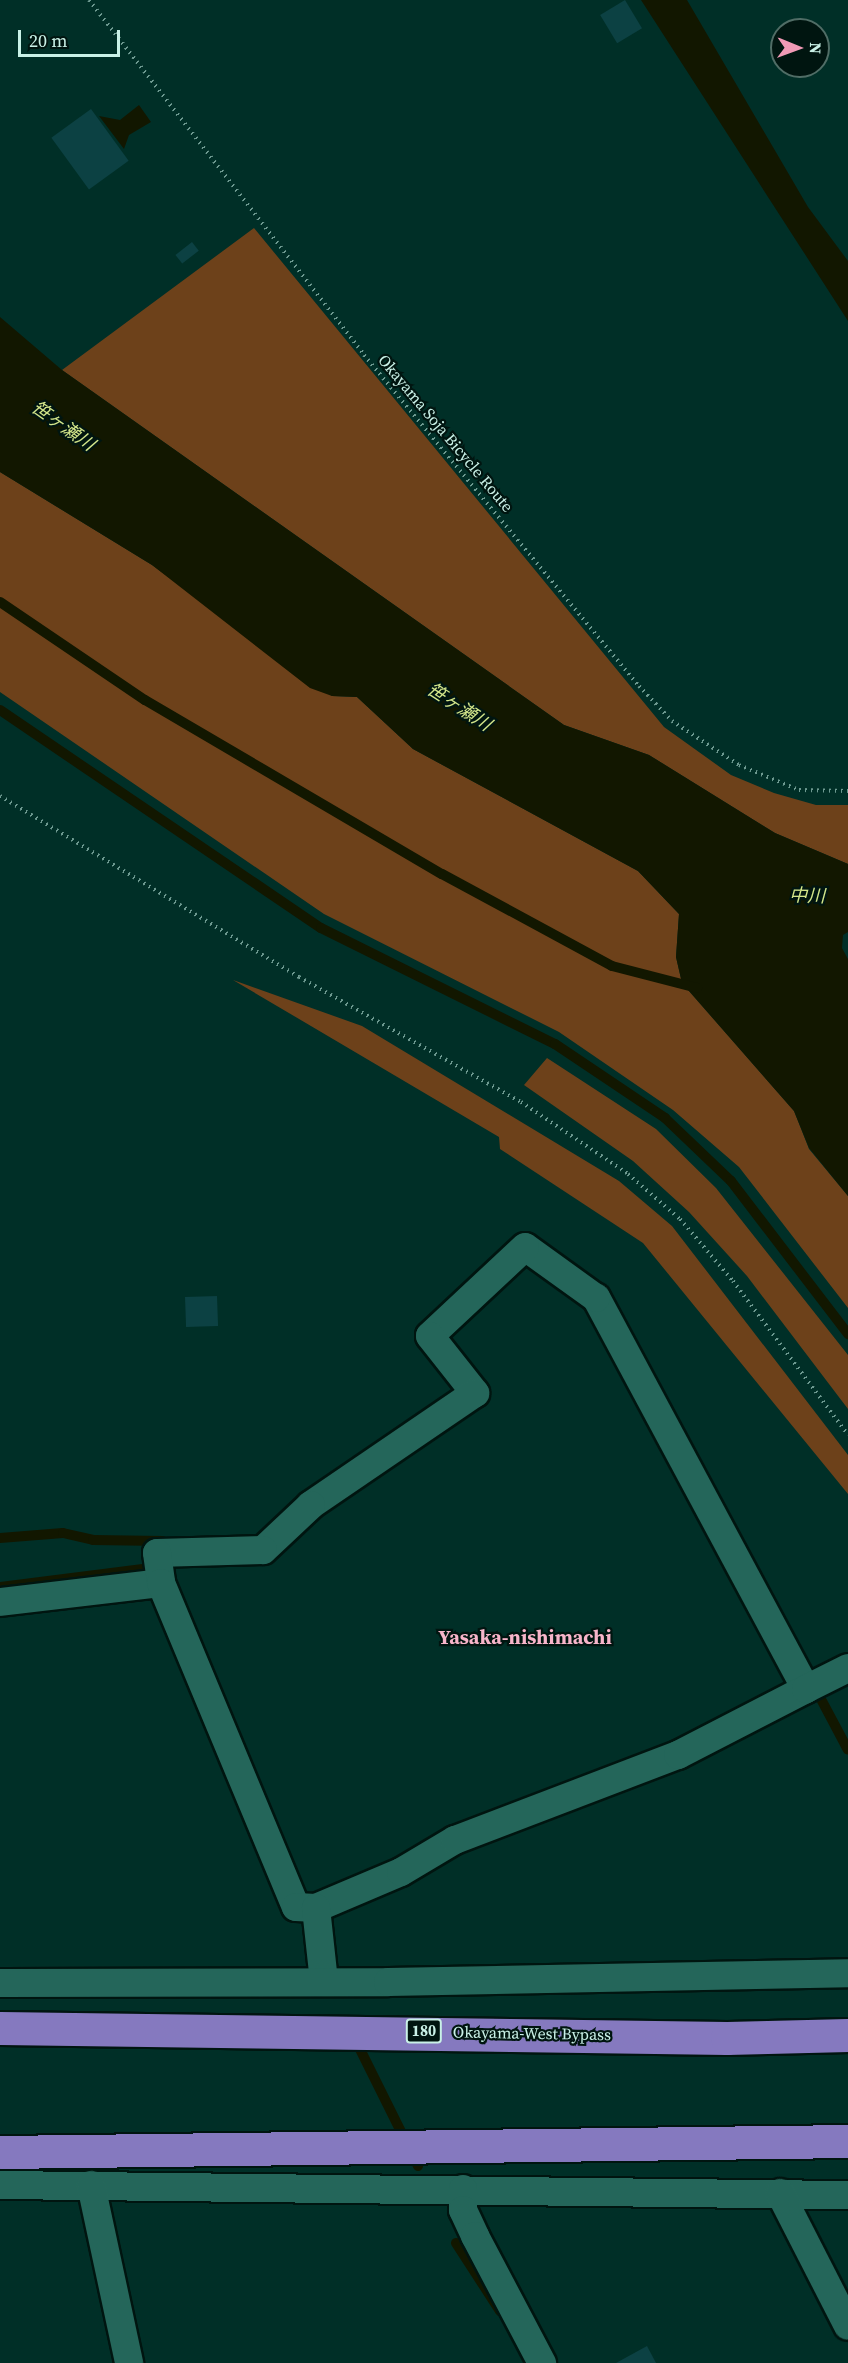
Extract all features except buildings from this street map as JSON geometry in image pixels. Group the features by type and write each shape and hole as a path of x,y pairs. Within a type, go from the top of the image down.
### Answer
{"highway":[{"name":"Okayama-West Bypass","path":"0,2028 727,2038 848,2035"},
{"path":"0,2152 848,2141"}],"street":[{"path":"806,1689 596,1298 525,1247 430,1336 475,1393 311,1505 263,1550 157,1553 161,1583 296,1907 316,1908 401,1872 455,1840 678,1755 848,1668"},
{"path":"0,1602 161,1583"},
{"path":"316,1908 324,1982"},
{"path":"0,1983 324,1982 848,1973"},
{"path":"0,2185 848,2195"},
{"path":"91,2185 129,2363"},
{"path":"464,2189 463,2210 542,2363"},
{"path":"780,2193 848,2325"}],"path":[{"name":"Okayama Soja Bicycle Route","path":"89,0 364,355 645,693 672,721 739,765 800,789 848,791"},
{"path":"0,796 299,977 520,1102 628,1174 680,1219 733,1281 848,1435"}],"shaded area":[{"path":"254,228 664,727 731,775 774,793 816,805 848,805 848,864 775,833 649,755 564,725 62,370"},
{"path":"0,472 152,565 332,696 357,697 413,749 638,871 679,914 676,957 682,983 794,1111 809,1149 848,1196 848,1308 739,1167 673,1110 559,1032 324,914 0,692"},
{"path":"233,980 362,1026 619,1181 672,1226 848,1455 848,1494 643,1243 500,1149 499,1137"},
{"path":"547,1058 656,1129 716,1188 848,1355 848,1409 747,1276 689,1212 633,1161 524,1085"}],"water":[{"path":"641,0 687,0 808,207 848,261 848,321"},
{"path":"139,105 151,122 129,135 124,149 99,116 120,120"},
{"path":"0,317 62,370 564,725 649,755 775,833 848,864 848,932 843,935 842,948 848,959 848,1196 809,1148 794,1111 682,983 676,957 679,914 638,871 413,749 357,697 332,696 310,688 152,565 0,472"}],"waterway":[{"path":"0,602 145,700 442,874 612,966 697,988"},
{"path":"0,710 321,928 555,1044 665,1118 731,1181 848,1334"},
{"path":"0,1538 63,1533 93,1540 163,1541"},
{"path":"0,1587 143,1569"},
{"path":"822,1701 848,1750"},
{"path":"354,2037 418,2166"},
{"path":"456,2243 500,2311"}],"district":[{"name":"Yasaka-nishimachi","path":"525,1637"}],"water label":[{"name":"笹ヶ瀬川","path":"63,426"},
{"name":"笹ヶ瀬川","path":"459,707"},
{"name":"中川","path":"807,896"}]}
